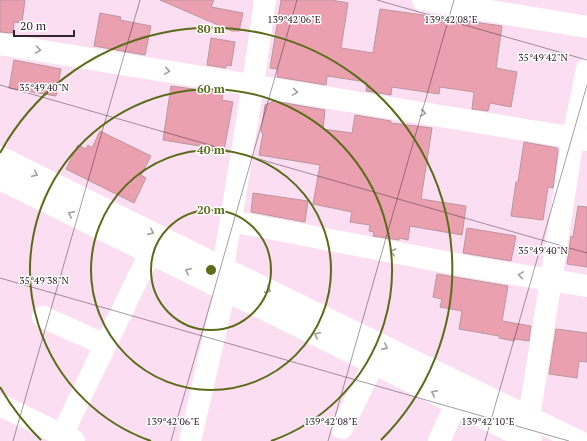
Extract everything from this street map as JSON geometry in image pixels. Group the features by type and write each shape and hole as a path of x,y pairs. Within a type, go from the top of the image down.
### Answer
{"street":[{"path":"190,441 225,289 223,268 253,85 265,0"},
{"path":"423,0 587,28"},
{"path":"0,44 580,139"},
{"path":"528,432 552,280 580,139 587,69"},
{"path":"1,167 223,268 528,432"},
{"path":"1,167 150,253 456,404 528,432 578,441"},
{"path":"231,221 471,267 587,286"},
{"path":"2,411 65,439 105,345 150,253"},
{"path":"43,317 105,345"},
{"path":"342,428 374,363"},
{"path":"439,441 456,404"}],"building":[{"path":"0,0 25,0 22,23 14,22 13,33 0,32"},
{"path":"160,0 214,0 211,7 243,13 239,31 232,31"},
{"path":"281,0 331,0 348,3 341,48 373,53 380,9 502,26 496,68 517,72 511,107 490,103 488,111 472,109 474,92 440,87 439,94 392,87 391,95 366,91 367,82 327,76 326,85 277,77 278,69 270,68"},
{"path":"100,13 121,17 120,20 151,26 145,55 94,46"},
{"path":"211,38 235,42 231,66 226,65 226,68 207,65"},
{"path":"14,60 61,69 56,96 9,88"},
{"path":"171,86 223,93 222,100 233,102 224,150 163,140"},
{"path":"274,101 325,110 323,129 352,133 355,115 391,121 391,123 432,128 421,199 466,206 462,235 410,226 408,240 373,236 374,232 369,231 370,225 350,222 352,212 313,204 320,165 259,155 263,133 261,132 265,105"},
{"path":"100,131 151,156 141,175 146,178 134,203 66,169 78,145 86,149 88,145 92,148"},
{"path":"524,142 557,148 558,151 553,188 548,187 543,220 511,216"},
{"path":"253,193 308,201 305,222 251,212"},
{"path":"578,206 587,207 587,267 567,264 571,236 573,237"},
{"path":"467,228 516,236 511,261 463,253"},
{"path":"437,274 508,286 502,321 531,326 529,341 515,339 514,341 499,338 499,336 459,329 462,311 440,307 442,299 433,297"},
{"path":"556,329 587,333 587,362 579,361 577,378 549,374"}]}
